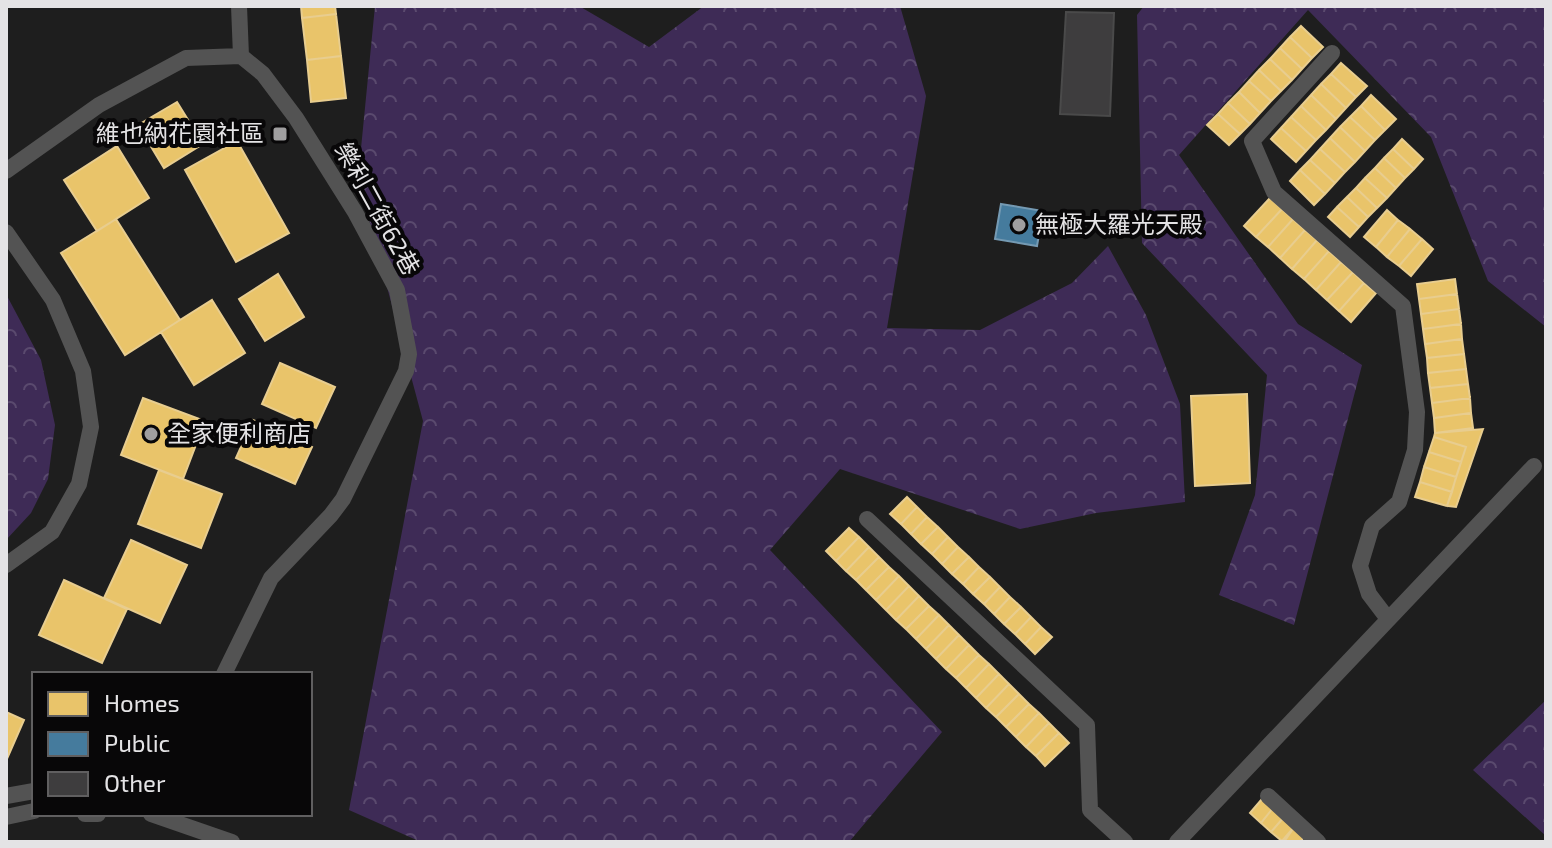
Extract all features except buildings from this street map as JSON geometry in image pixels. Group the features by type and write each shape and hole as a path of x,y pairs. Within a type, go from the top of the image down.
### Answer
{"street":[{"path":"6,171 99,105 186,58 241,56 239,6"},
{"path":"1332,53 1252,141 1274,192 1403,306 1417,412 1415,450 1399,502 1372,526 1360,566 1369,594 1388,619"},
{"name":"樂利二街62巷","path":"225,672 271,578 343,499 406,371 409,354 397,290 355,212 296,118 263,74 241,56"},
{"path":"6,232 53,300 83,371 91,427 79,484 52,532 6,565"},
{"path":"1177,842 1534,466"},
{"path":"867,519 1087,725 1090,810 1125,842"},
{"path":"6,796 32,791"},
{"path":"1268,796 1318,842"},
{"path":"6,817 32,811"},
{"path":"163,816 232,842"}],"green space":[{"path":"375,6 579,6 649,47 704,6 900,6 926,96 887,328 980,330 1072,283 1108,246 1146,315 1180,404 1185,502 1096,513 1020,529 840,469 770,550 942,732 849,842 421,842 349,810 423,421 358,179"},
{"path":"1144,6 1546,6 1546,327 1488,281 1431,137 1308,10 1179,155 1298,324 1362,365 1294,625 1219,595 1255,495 1267,375 1142,243 1137,15"},
{"path":"6,294 41,360 55,425 48,479 31,513 6,540"},
{"path":"1546,700 1546,836 1473,770"}],"place":[{"name":"維也納花園社區","path":"280,134"},
{"name":"無極大羅光天殿","path":"1019,225"},
{"name":"全家便利商店","path":"151,434"}]}
